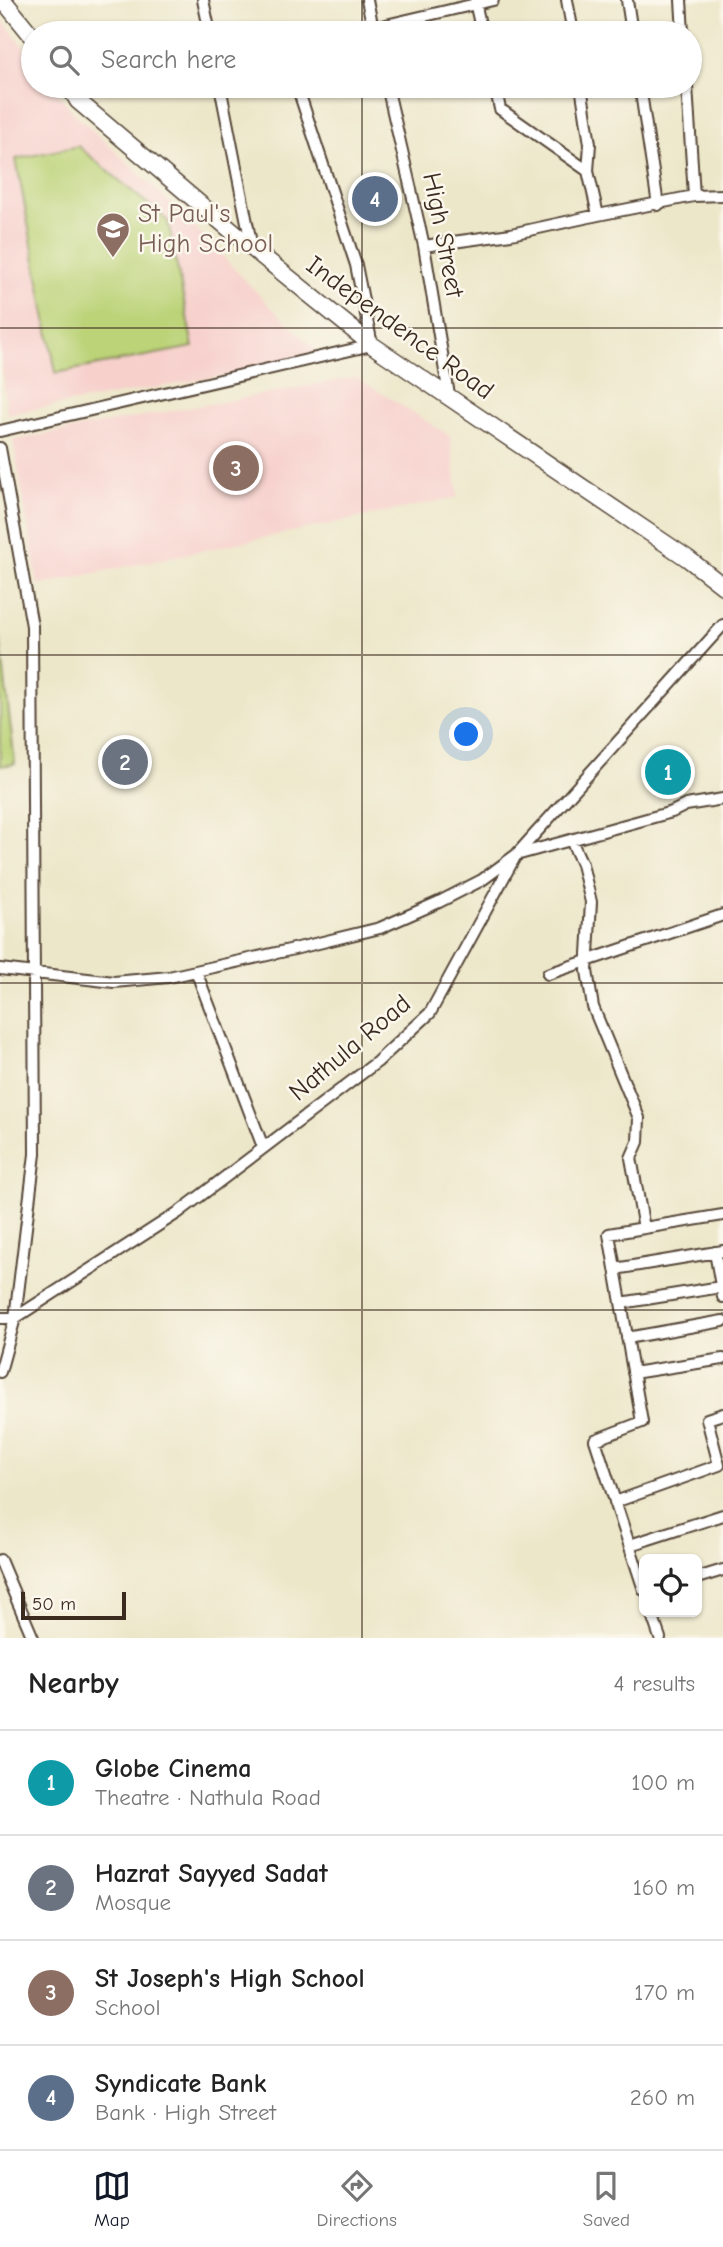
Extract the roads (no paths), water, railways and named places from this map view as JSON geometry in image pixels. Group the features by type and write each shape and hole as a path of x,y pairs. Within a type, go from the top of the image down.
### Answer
{"main road":[{"path":"3,0 21,22"},
{"name":"Independence Road","path":"76,98 252,248 372,345 687,558 723,586"}],"street":[{"path":"203,0 207,21"},
{"path":"367,0 372,21"},
{"path":"408,21 493,0"},
{"path":"567,0 571,21"},
{"path":"626,0 630,21"},
{"path":"681,0 682,21"},
{"path":"475,3 479,21"},
{"path":"222,98 252,248"},
{"path":"0,431 372,345 356,265 301,98"},
{"name":"High Street","path":"390,98 424,246 449,395"},
{"path":"498,98 500,109 588,171"},
{"path":"583,98 590,144 588,171 598,215"},
{"path":"642,98 659,205"},
{"path":"688,98 694,196"},
{"path":"424,246 511,234 694,196 723,195"},
{"path":"0,448 32,626 35,1154 15,1318 0,1372"},
{"name":"Nathula Road","path":"15,1318 179,1212 377,1062 430,1013 516,855 723,625"},
{"path":"0,968 114,982 169,977 380,928 482,880 516,855 672,813 686,805 723,799"},
{"path":"571,841 582,864 591,902 587,971 593,1007 639,1118 638,1142 631,1158 644,1228"},
{"path":"548,974 723,915"},
{"path":"196,971 263,1147"},
{"path":"639,1574 595,1440 642,1422 609,1234 723,1215"},
{"path":"615,1269 719,1251 722,1292 621,1303"},
{"path":"0,1318 15,1318"},
{"path":"627,1338 723,1321"},
{"path":"633,1373 723,1359"},
{"path":"615,1502 719,1465 707,1419 723,1414"},
{"path":"630,1545 723,1516"},
{"path":"0,1560 33,1638"},
{"path":"702,1576 723,1570"},
{"path":"653,1617 660,1638"}],"place":[{"name":"Syndicate Bank","path":"375,199"},
{"name":"St Paul's High School","path":"113,259"},
{"name":"St Joseph's High School","path":"236,468"},
{"name":"Hazrat Sayyed Sadat","path":"125,762"},
{"name":"Globe Cinema","path":"668,772"}]}
